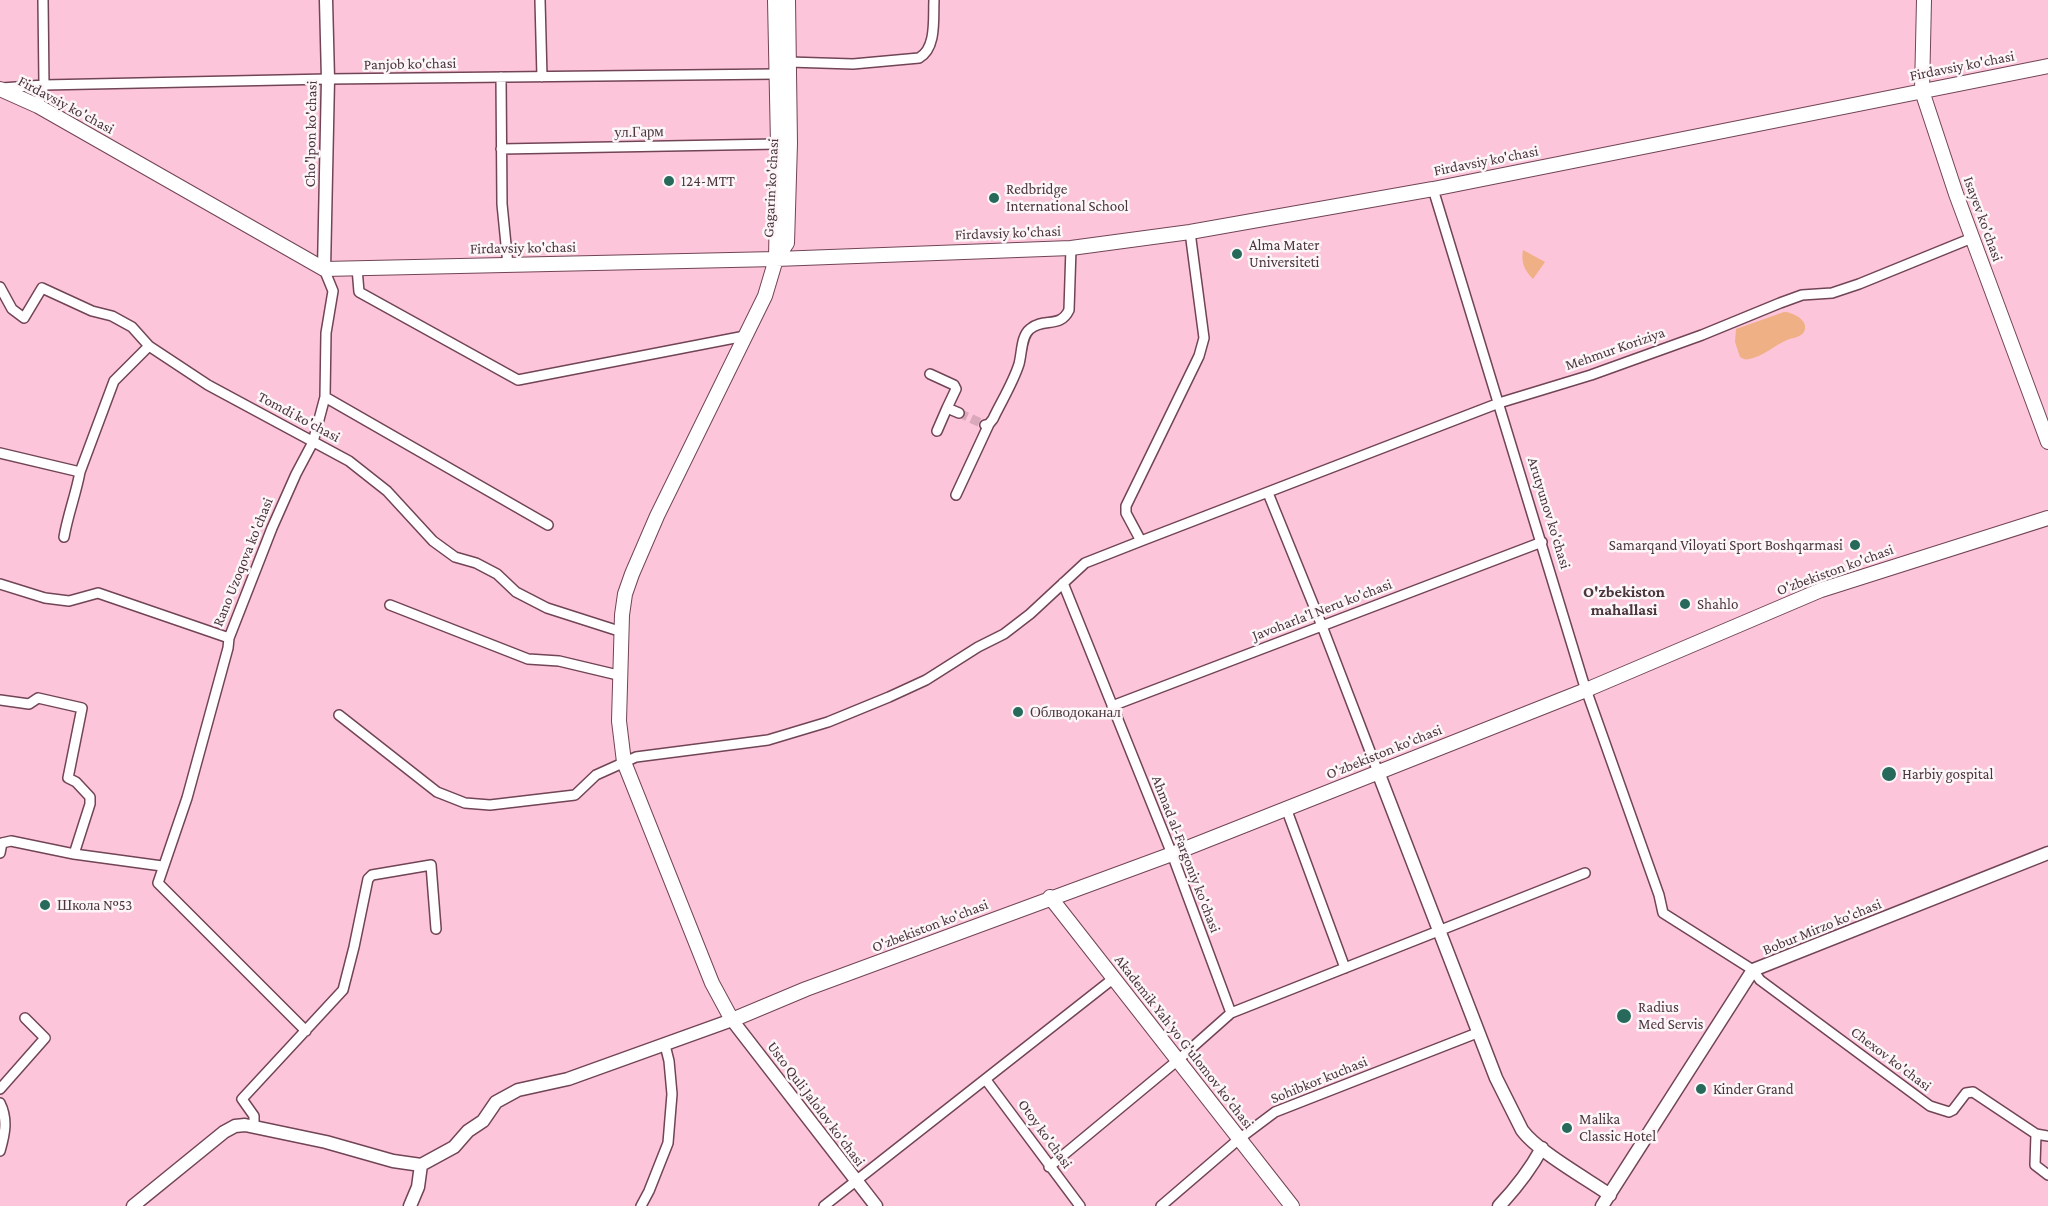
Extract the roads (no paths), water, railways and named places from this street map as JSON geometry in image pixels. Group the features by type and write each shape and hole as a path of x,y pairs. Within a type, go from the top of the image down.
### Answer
{"main road":[{"name":"Gagarin ko'chasi","path":"775,0 778,144 776,259"},
{"name":"Gagarin ko'chasi","path":"776,259 787,243 790,143 788,0"},
{"name":"Isayev ko'chasi","path":"1924,0 1922,91 1972,238 2048,442"},
{"name":"Firdavsiy ko'chasi","path":"0,89 38,106 324,269 776,259 1071,248 1190,232 1433,189 2048,66"},
{"path":"732,1020 712,983 624,762 619,721 622,633 625,594 632,574 657,516 765,296 776,259"},
{"name":"O'zbekiston ko'chasi","path":"732,1020 806,989 1050,897 1172,854 1586,690 1831,586 2048,518"},
{"name":"Akademik Yah'yo G'ulomov ko'chasi","path":"1050,897 1292,1206"}],"street":[{"path":"38,106 44,85 43,0"},
{"name":"Cho'lpon ko'chasi","path":"324,269 328,79 326,0"},
{"path":"540,0 542,77"},
{"path":"789,62 853,64 919,58 924,55 930,44 934,0"},
{"name":"Panjob ko'chasi","path":"0,89 44,85 328,79 776,74"},
{"path":"501,77 502,204 508,265"},
{"name":"ул.Гарм","path":"501,149 778,144"},
{"name":"Arutyunov ko'chasi","path":"1433,189 1586,690 1659,895 1663,913 1754,970"},
{"path":"1141,541 1126,513 1128,497 1200,356 1204,338 1190,232"},
{"name":"Mehmur Koriziya","path":"339,714 437,792 465,803 490,805 575,795 596,775 624,762 647,755 768,740 828,722 926,680 978,647 1004,634 1030,614 1085,563 1499,403 1591,375 1702,335 1802,295 1832,293 1859,284 1972,238"},
{"path":"956,495 987,424 1018,366 1025,335 1029,329 1038,324 1059,321 1066,317 1070,310 1071,248"},
{"path":"357,268 359,292 518,380 745,336"},
{"name":"Rano Uzoqova ko'chasi","path":"162,866 187,798 229,638 272,528 313,442 325,397 326,333 333,291 324,269"},
{"name":"Tomdi ko'chasi","path":"0,287 12,309 24,318 42,288 92,311 112,316 132,327 149,346 208,385 349,461 387,491 433,541 455,557 476,563 497,573 516,592 547,608 622,633"},
{"path":"64,537 69,508 76,495 81,472 114,381 149,346"},
{"path":"930,374 954,385 956,389 937,431"},
{"path":"325,397 548,525"},
{"path":"947,408 959,413"},
{"path":"0,453 81,472"},
{"path":"1268,493 1376,763 1377,772 1496,1078 1527,1137 1610,1194"},
{"name":"Javoharla'l Neru ko'chasi","path":"1112,706 1542,542"},
{"name":"Ahmad al-Fargoniy ko'chasi","path":"1063,583 1172,854 1231,1013"},
{"path":"0,584 45,598 69,601 98,594 229,638"},
{"path":"390,605 528,660 559,661 622,676"},
{"path":"0,700 29,704 38,698 82,708 68,778 76,782 90,797 90,804 74,854"},
{"path":"1287,808 1346,968"},
{"path":"0,854 2,843 11,841 74,854 162,866 158,883 306,1031"},
{"name":"Bobur Mirzo ko'chasi","path":"1602,1206 1754,970 2048,853"},
{"path":"254,1127 254,1116 242,1099 343,990 368,879 372,875 431,864 436,929"},
{"path":"1049,1167 1231,1013 1585,873"},
{"name":"Chexov ko'chasi","path":"1754,970 1760,980 1930,1106 1949,1112 1966,1093 1973,1092 2036,1134 2048,1136"},
{"path":"824,1206 1114,978"},
{"path":"0,1089 45,1038 25,1018"},
{"path":"133,1206 224,1132 235,1126 245,1125 326,1142 393,1161 421,1165 454,1147 468,1131 483,1122 496,1102 518,1090 568,1079 732,1020"},
{"name":"Usto Quli Jalolov ko'chasi","path":"732,1020 876,1206"},
{"name":"Sohibkor kuchasi","path":"1161,1206 1239,1139 1275,1112 1477,1033"},
{"path":"641,1206 668,1143 672,1094 665,1045"},
{"name":"Otoy ko'chasi","path":"986,1080 1080,1206"},
{"path":"0,1103 6,1116 0,1151"},
{"path":"2036,1134 2035,1165 2048,1175"},
{"path":"1499,1206 1523,1179 1542,1149"},
{"path":"410,1206 418,1187 421,1165"}],"tunnel":[{"path":"959,413 985,425"}],"place":[{"name":"124-MTT","path":"669,181"},
{"name":"Redbridge International School","path":"994,198"},
{"name":"Alma Mater Universiteti","path":"1237,254"},
{"name":"Samarqand Viloyati Sport Boshqarmasi","path":"1855,545"},
{"name":"Shahlo","path":"1685,604"},
{"name":"Облводоканал","path":"1018,712"},
{"name":"Harbiy gospital","path":"1889,774"},
{"name":"Школа №53","path":"45,905"},
{"name":"Radius Med Servis","path":"1624,1016"},
{"name":"Kinder Grand","path":"1701,1089"},
{"name":"Malika Classic Hotel","path":"1567,1128"}],"district":[{"name":"O'zbekiston mahallasi","path":"1624,601"}]}
